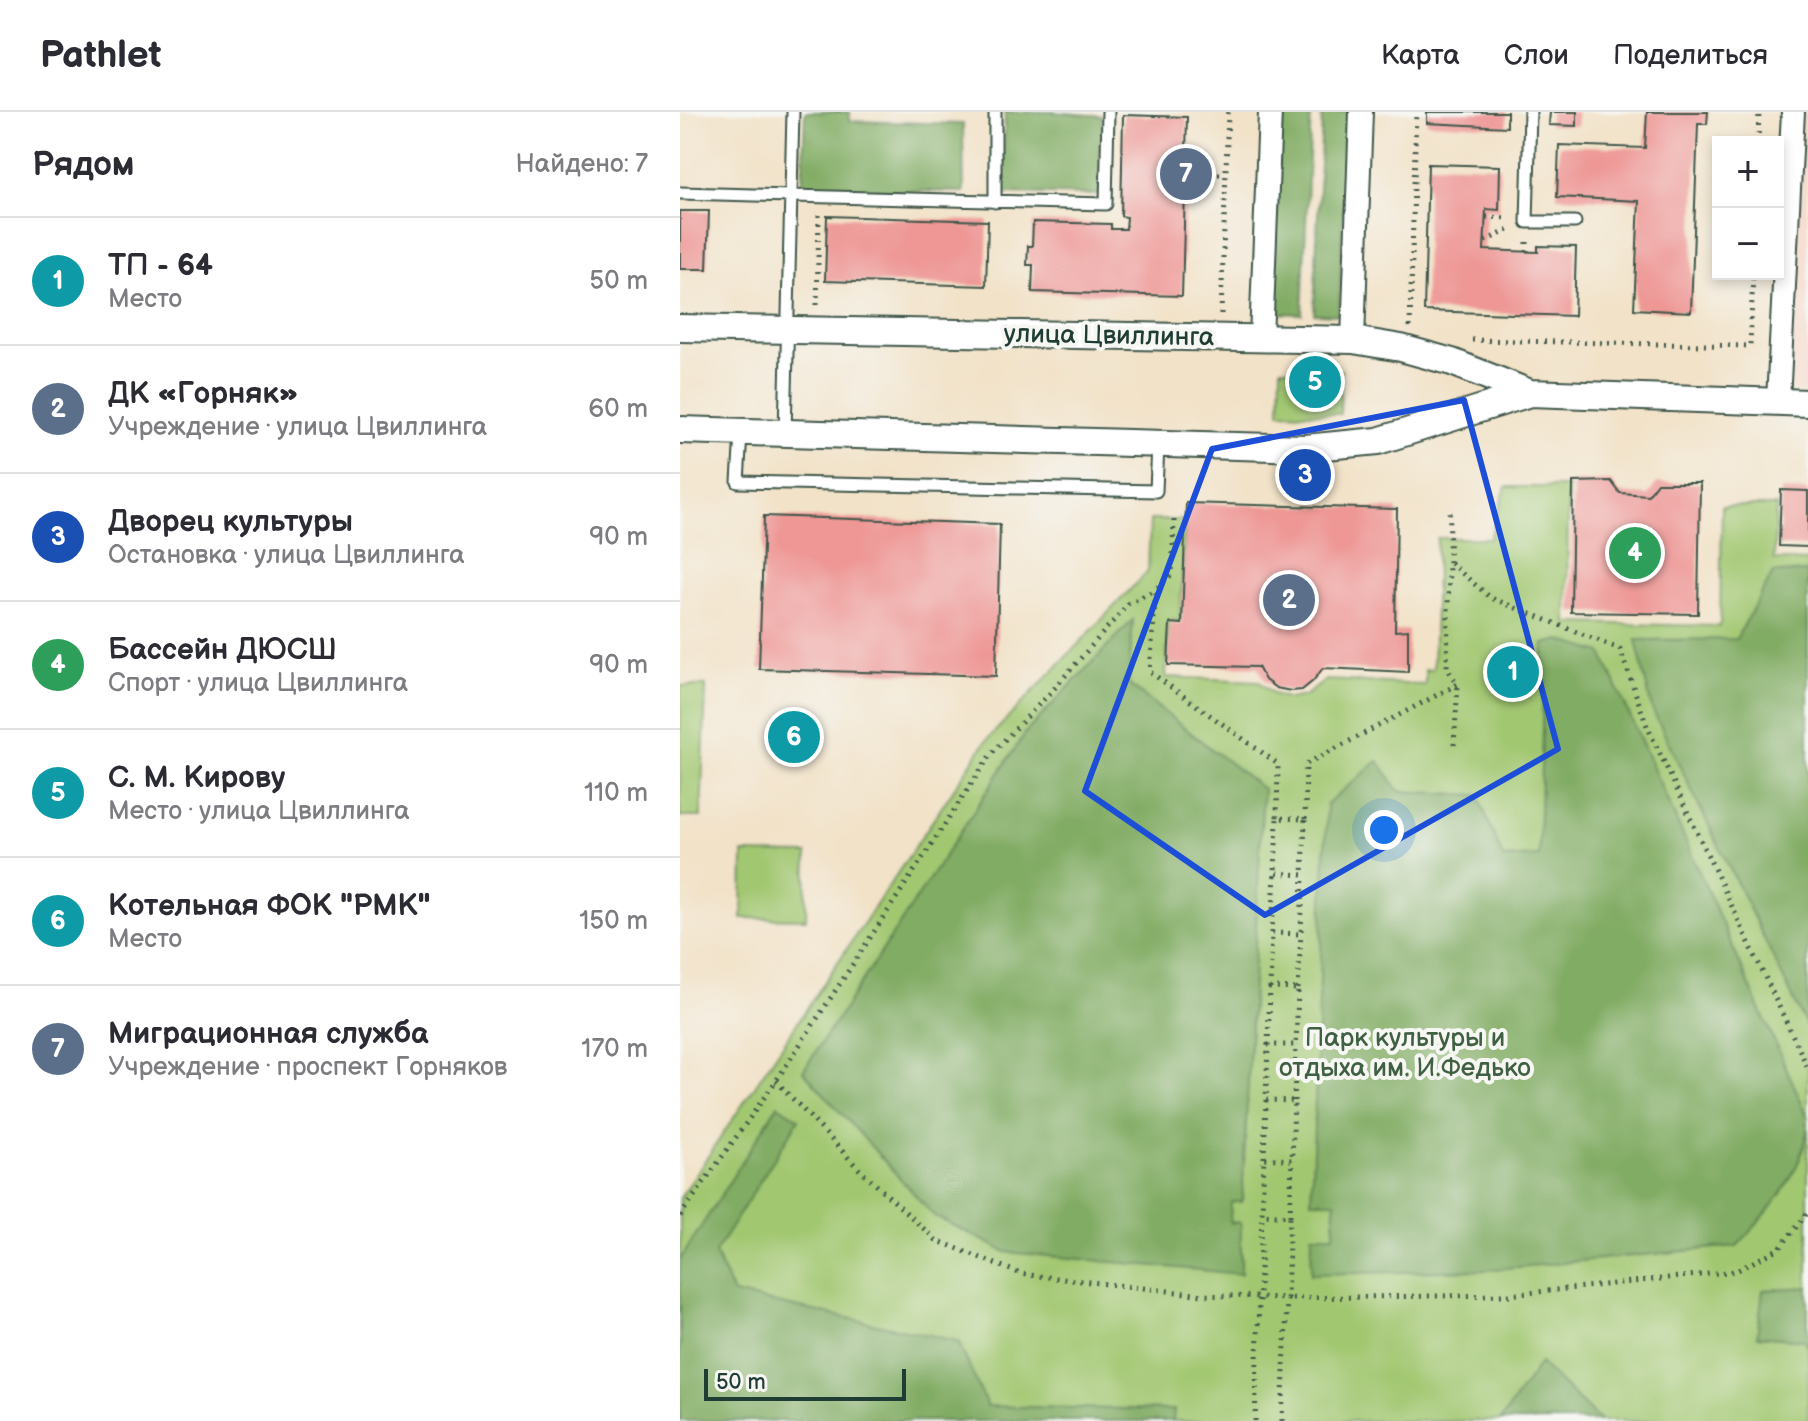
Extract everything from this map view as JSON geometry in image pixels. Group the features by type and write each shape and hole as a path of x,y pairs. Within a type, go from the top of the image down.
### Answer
{"street":[{"path":"1261,339 1270,112"},
{"path":"1353,340 1361,112"},
{"path":"1778,401 1793,112"},
{"name":"улица Цвиллинга","path":"680,328 788,317 1261,339 1353,340 1401,348 1452,362 1530,393"},
{"name":"улица Цвиллинга","path":"680,430 1305,448 1378,441 1530,393 1808,403"}],"lane":[{"path":"785,434 793,112"},
{"path":"995,112 995,202"},
{"path":"680,193 1106,204 1108,112"},
{"path":"1530,112 1527,222 1575,222"},
{"path":"741,432 738,482 1156,491 1158,444"}],"path":[{"path":"1206,313 1221,314 1228,112"},
{"path":"1416,112 1410,328 1418,333"},
{"path":"1758,136 1759,112"},
{"path":"1186,174 1226,174"},
{"path":"817,305 819,198"},
{"path":"1485,241 1527,222"},
{"path":"1457,339 1750,346 1753,280"},
{"path":"788,317 817,305 832,305"},
{"path":"1450,510 1447,668 1458,684 1454,745"},
{"path":"680,1216 776,1081 991,754 1052,691 1128,604 1156,589 1172,574 1174,520"},
{"path":"1450,563 1491,598 1620,649 1647,726 1808,1068"},
{"path":"1156,589 1150,672 1278,764 1255,1421"},
{"path":"1282,1421 1306,764 1458,684"},
{"path":"1277,818 1305,819"},
{"path":"1275,873 1303,875"},
{"path":"1272,933 1301,934"},
{"path":"1270,988 1298,989"},
{"path":"1268,1045 1296,1045"},
{"path":"776,1081 859,1169 936,1240 1021,1274 1203,1295 1287,1298 1509,1295 1736,1271 1780,1248 1808,1212"},
{"path":"1266,1100 1294,1101"},
{"path":"1264,1158 1292,1160"},
{"path":"1262,1214 1290,1216"}],"highlighted area":[{"path":"1464,400 1558,749 1265,915 1085,791 1212,449"}],"shaded area":[{"path":"1798,112 1808,112 1808,392 1787,391"}],"green space":[{"path":"805,112 850,112 850,121 963,124 964,192 802,189"},
{"path":"1005,112 1102,116 1099,195 1003,193"},
{"path":"1281,112 1311,112 1302,314 1273,313"},
{"path":"1322,112 1347,112 1339,315 1314,314"},
{"path":"1281,368 1341,370 1340,414 1280,412"},
{"name":"Парк культуры и отдыха им. И.Федько","path":"1506,487 1568,487 1567,623 1720,626 1722,506 1776,506 1774,560 1808,561 1808,1421 680,1421 680,1198 986,741 1148,571 1150,520 1185,520 1180,621 1168,621 1166,677 1258,681 1274,694 1289,699 1305,696 1326,680 1425,685 1425,670 1433,669 1437,538 1490,538"},
{"path":"1808,572 1808,1029 1652,709 1636,640 1736,639 1773,573"},
{"path":"1133,620 1128,684 1263,789 1242,1202 1231,1202 1230,1222 1241,1223 1241,1274 1006,1252 934,1216 803,1071 1026,732"},
{"path":"1560,640 1602,653 1808,1117 1802,1154 1785,1188 1737,1246 1485,1270 1311,1274 1312,1235 1334,1235 1335,1201 1311,1201 1327,804 1378,761 1399,791 1478,795 1503,858 1539,856 1544,644"},
{"path":"680,686 706,686 701,817 680,817"},
{"path":"743,853 807,854 806,919 742,918"},
{"path":"778,1105 799,1119 715,1253 733,1294 958,1341 987,1406 1174,1410 1173,1421 680,1421 680,1260"},
{"path":"1808,1287 1808,1350 1804,1340 1757,1336 1763,1290"},
{"path":"1540,1363 1600,1421 1500,1421"}],"building":[{"path":"1427,112 1507,112 1507,127 1427,123"},
{"path":"1550,112 1577,112 1577,126 1549,125"},
{"path":"1647,112 1708,112 1707,124 1698,124 1691,312 1634,309 1639,201 1557,197 1559,145 1645,148"},
{"path":"1123,115 1187,117 1182,296 1032,292 1033,265 1027,265 1033,222 1111,224 1111,229 1126,229 1127,217 1121,216"},
{"path":"1428,164 1500,166 1499,210 1486,209 1484,250 1538,252 1538,246 1576,247 1574,316 1424,311"},
{"path":"680,211 709,211 707,269 680,269"},
{"path":"827,216 988,221 986,286 825,281"},
{"path":"1611,481 1620,493 1648,495 1657,483 1700,483 1698,614 1571,612 1573,482"},
{"path":"1781,490 1808,491 1808,547 1779,546"},
{"path":"1186,503 1397,509 1395,631 1408,630 1408,672 1323,668 1302,690 1291,691 1276,688 1265,680 1258,667 1168,665 1170,623 1182,624"},
{"path":"764,516 1000,524 996,676 759,669"},
{"path":"1495,652 1532,653 1530,692 1493,691"},
{"path":"781,723 806,723 806,750 781,751"}],"place":[{"name":"Миграционная служба","path":"1186,174"},
{"name":"С. М. Кирову","path":"1315,382"},
{"name":"Дворец культуры","path":"1305,475"},
{"name":"Бассейн ДЮСШ","path":"1635,553"},
{"name":"ДК «Горняк»","path":"1289,600"},
{"name":"ТП - 64","path":"1513,672"},
{"name":"Котельная ФОК \"РМК\"","path":"794,737"}]}
